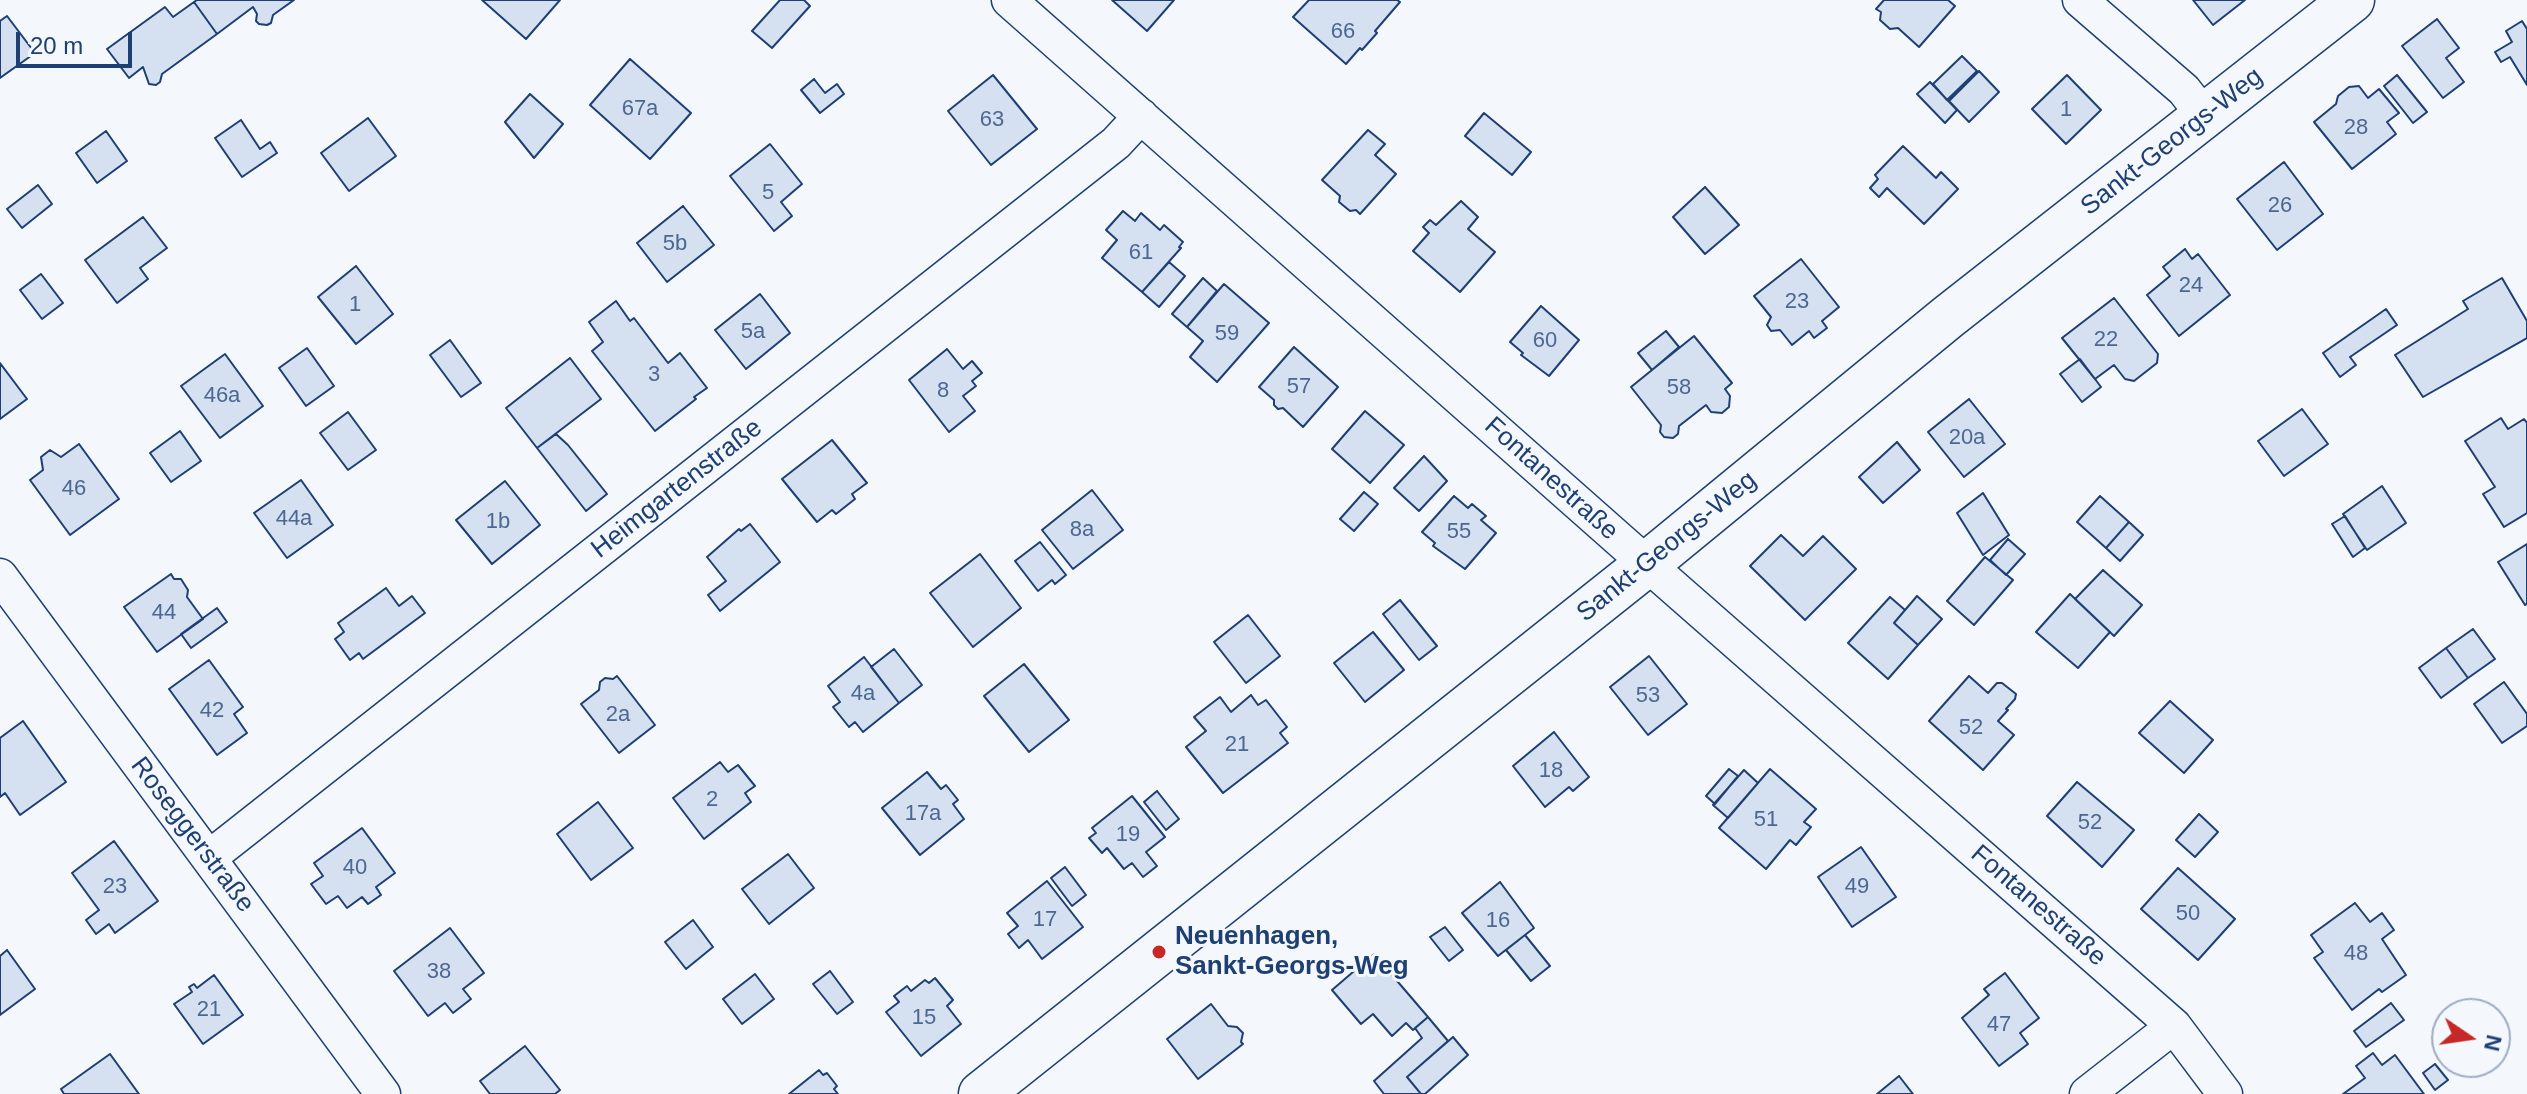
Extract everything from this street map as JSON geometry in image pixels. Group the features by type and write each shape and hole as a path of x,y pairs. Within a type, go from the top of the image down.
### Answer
{"street":[{"name":"Fontanestraße","path":"1009,0 2174,1026 2225,1094"},
{"path":"2080,0 2184,90 2205,117"},
{"name":"Sankt-Georgs-Weg","path":"981,1094 1647,564 1948,317 2352,0"},
{"name":"Heimgartenstraße","path":"210,857 1116,143 1141,116"},
{"name":"Roseggerstraße","path":"0,576 383,1094"},
{"path":"2087,1094 2174,1026"}],"building":[{"path":"294,0 273,15 271,23 267,25 256,21 257,14 253,7 217,34 194,2"},
{"path":"482,0 560,0 526,39"},
{"path":"780,0 804,0 810,6 772,48 752,31"},
{"path":"1112,0 1174,0 1147,31"},
{"path":"1309,0 1400,2 1375,31 1377,33 1346,64 1293,17"},
{"path":"1884,0 1948,0 1955,6 1919,47 1898,28 1890,29 1880,20 1881,12 1876,9"},
{"path":"2193,0 2245,0 2213,25"},
{"path":"194,2 217,34 162,74 156,85 149,84 143,67 129,78 107,49 165,7 173,17"},
{"path":"7,16 35,53 0,78 0,21"},
{"path":"2437,19 2459,48 2446,58 2464,82 2443,98 2402,46"},
{"path":"2522,21 2527,29 2527,85 2510,57 2501,62 2495,52 2512,42 2506,31"},
{"path":"1962,56 1977,71 1947,100 1933,84"},
{"path":"630,59 691,113 650,159 590,105"},
{"path":"1979,71 1999,92 1969,122 1949,101"},
{"path":"993,75 1037,129 991,165 948,111"},
{"path":"2067,75 2101,110 2066,144 2032,109"},
{"path":"2397,75 2427,112 2413,123 2384,86"},
{"path":"814,79 825,93 837,84 844,94 820,113 801,90"},
{"path":"1930,82 1957,110 1945,123 1917,94"},
{"path":"2359,86 2368,98 2379,89 2399,113 2387,122 2396,134 2352,169 2314,122 2336,104 2338,96 2349,87"},
{"path":"530,94 563,124 534,158 505,122"},
{"path":"1484,113 1531,152 1512,175 1465,136"},
{"path":"368,118 396,156 349,191 321,153"},
{"path":"241,120 260,149 270,142 277,153 242,177 215,138"},
{"path":"1368,130 1385,144 1375,155 1396,174 1360,214 1339,202 1340,196 1322,180"},
{"path":"106,131 127,161 97,183 76,153"},
{"path":"770,144 802,184 781,202 792,216 774,231 730,176"},
{"path":"1903,146 1936,178 1941,172 1958,189 1924,224 1887,188 1879,197 1870,188 1878,179 1875,175"},
{"path":"2284,162 2323,214 2277,250 2237,199"},
{"path":"38,185 52,204 22,228 7,209"},
{"path":"1705,187 1739,225 1705,254 1673,217"},
{"path":"1461,201 1478,217 1468,229 1495,252 1460,292 1413,251 1429,233 1423,227 1430,220 1436,225"},
{"path":"683,206 714,245 667,282 637,243"},
{"path":"1123,211 1135,221 1141,213 1160,230 1164,225 1183,242 1142,292 1102,258 1117,240 1106,230"},
{"path":"143,217 167,248 140,268 148,279 117,303 85,260"},
{"path":"2185,249 2192,259 2198,254 2230,295 2179,336 2147,295 2170,276 2163,267"},
{"path":"1801,259 1839,307 1822,321 1827,328 1814,338 1809,331 1792,345 1780,330 1771,331 1767,325 1771,317 1754,296"},
{"path":"1169,262 1185,276 1159,307 1142,292"},
{"path":"356,266 393,314 356,344 318,297"},
{"path":"41,274 63,303 42,319 20,290"},
{"path":"1203,278 1217,291 1187,327 1172,314"},
{"path":"2502,278 2527,321 2527,338 2423,397 2395,355 2468,309 2463,301"},
{"path":"1224,284 1269,323 1217,382 1190,357 1203,341 1187,327"},
{"path":"760,294 790,333 746,369 715,330"},
{"path":"2114,298 2158,354 2157,363 2134,381 2125,379 2114,365 2095,379 2062,338"},
{"path":"616,301 630,321 634,318 668,363 680,353 707,388 655,431 592,351 603,342 589,322"},
{"path":"1541,306 1579,340 1549,376 1521,355 1523,353 1510,342"},
{"path":"2386,309 2397,325 2350,357 2356,365 2340,377 2323,353"},
{"path":"1666,331 1679,347 1652,370 1638,353"},
{"path":"1694,336 1732,383 1725,389 1730,396 1729,407 1722,413 1711,412 1706,405 1679,426 1678,434 1673,438 1664,437 1660,432 1661,425 1631,387"},
{"path":"450,340 481,383 461,397 430,355"},
{"path":"1294,347 1338,387 1303,427 1283,408 1278,409 1274,400 1259,387"},
{"path":"307,348 334,386 306,406 279,368"},
{"path":"947,349 963,369 972,361 982,373 972,381 976,386 963,396 975,411 949,432 909,380"},
{"path":"225,354 263,406 220,438 181,386"},
{"path":"570,358 601,399 537,448 506,408"},
{"path":"2080,359 2101,387 2082,402 2060,374"},
{"path":"0,363 27,399 0,419"},
{"path":"1969,399 2005,444 1964,477 1928,432"},
{"path":"2302,409 2328,444 2284,476 2258,441"},
{"path":"1365,411 1404,445 1370,483 1332,449"},
{"path":"348,412 376,450 348,470 320,433"},
{"path":"2501,418 2508,429 2524,419 2527,423 2527,513 2504,527 2483,494 2495,487 2465,441"},
{"path":"180,431 201,461 171,482 150,453"},
{"path":"556,434 607,494 586,511 537,448"},
{"path":"832,440 867,483 852,494 855,499 836,514 832,510 817,522 782,479"},
{"path":"1897,442 1920,470 1883,503 1859,477"},
{"path":"79,444 119,499 70,535 30,480 43,470 41,457 50,450 61,457"},
{"path":"1424,456 1447,481 1419,511 1394,488"},
{"path":"301,480 333,525 287,558 254,513"},
{"path":"505,481 540,525 492,564 456,520"},
{"path":"2382,486 2406,523 2367,550 2343,514"},
{"path":"1092,490 1123,530 1073,569 1042,530"},
{"path":"1364,492 1378,504 1354,531 1340,519"},
{"path":"1983,493 2009,535 1983,555 1957,513"},
{"path":"1454,496 1468,508 1472,504 1486,516 1481,520 1496,533 1465,569 1433,546 1435,543 1422,532"},
{"path":"2100,496 2129,522 2106,548 2077,522"},
{"path":"2345,516 2365,548 2353,557 2332,524"},
{"path":"2129,522 2143,535 2120,561 2106,548"},
{"path":"750,524 780,562 720,611 708,595 726,581 707,557 739,529 741,531"},
{"path":"1781,535 1803,556 1823,536 1856,569 1805,620 1750,566"},
{"path":"2008,539 2025,554 2006,575 1990,560"},
{"path":"1040,542 1066,575 1055,584 1052,580 1038,591 1015,561"},
{"path":"2527,544 2527,604 2525,605 2498,562"},
{"path":"980,554 1021,608 973,647 930,593"},
{"path":"1985,557 2013,580 1974,625 1947,601"},
{"path":"2103,570 2142,605 2114,636 2075,599"},
{"path":"171,574 174,579 181,579 188,590 187,597 203,619 157,652 124,607"},
{"path":"386,588 399,606 412,596 425,613 363,659 359,653 350,660 335,639 344,632 338,623"},
{"path":"2070,594 2110,632 2078,668 2036,632"},
{"path":"1917,596 1942,619 1918,645 1894,623"},
{"path":"1890,597 1905,610 1894,623 1918,645 1888,679 1848,643"},
{"path":"1400,600 1437,646 1419,660 1383,614"},
{"path":"217,608 227,622 191,648 181,634"},
{"path":"1248,615 1280,656 1246,683 1214,642"},
{"path":"2473,629 2495,659 2468,678 2446,648"},
{"path":"1373,632 1404,670 1365,702 1334,663"},
{"path":"2446,648 2468,678 2441,698 2419,668"},
{"path":"894,649 922,685 899,703 871,667"},
{"path":"1649,656 1687,704 1648,735 1610,687"},
{"path":"864,657 899,703 863,732 855,722 849,727 833,707 840,702 828,686"},
{"path":"209,660 243,707 234,714 247,733 217,755 169,689"},
{"path":"1024,664 1069,720 1029,752 984,696"},
{"path":"617,676 655,725 619,753 581,704 599,690 600,682 605,678"},
{"path":"1969,676 1988,693 1997,683 2002,683 2016,694 1998,721 2014,735 1983,770 1929,721"},
{"path":"2504,682 2527,714 2527,726 2502,743 2474,704"},
{"path":"1251,695 1258,705 1266,700 1287,727 1280,733 1288,743 1223,793 1186,747 1206,731 1194,717 1220,697 1231,712"},
{"path":"2170,701 2213,740 2184,773 2139,733"},
{"path":"23,721 66,782 20,815 5,793 0,797 0,738"},
{"path":"1554,732 1589,777 1573,791 1569,787 1545,807 1513,766"},
{"path":"720,762 728,772 738,765 755,786 745,793 751,802 704,839 673,798"},
{"path":"1729,769 1738,776 1715,804 1706,796"},
{"path":"1770,769 1816,809 1804,822 1811,827 1796,845 1790,840 1766,869 1719,828"},
{"path":"1744,770 1758,783 1728,818 1713,805"},
{"path":"927,772 941,789 946,785 958,800 953,804 964,819 920,855 882,808"},
{"path":"2077,782 2134,830 2102,867 2047,816"},
{"path":"1157,791 1179,819 1166,830 1144,802"},
{"path":"1132,796 1165,837 1146,852 1157,866 1143,877 1132,863 1124,869 1107,848 1102,853 1089,838 1096,833 1092,828"},
{"path":"598,802 633,848 591,880 557,834"},
{"path":"2199,814 2218,832 2195,857 2176,840"},
{"path":"362,828 395,873 376,887 381,895 368,904 362,897 347,908 338,896 326,904 311,884 323,876 314,863"},
{"path":"114,841 158,901 115,933 109,924 96,934 86,920 99,910 72,873"},
{"path":"1861,847 1896,897 1852,927 1818,877"},
{"path":"788,854 814,888 769,924 742,889"},
{"path":"1065,867 1086,895 1072,906 1051,878"},
{"path":"2178,868 2235,919 2198,960 2141,909"},
{"path":"1047,881 1083,927 1042,959 1028,940 1019,948 1008,934 1018,926 1007,913"},
{"path":"1500,882 1534,928 1498,956 1462,913"},
{"path":"2355,903 2370,922 2382,913 2394,930 2382,939 2406,975 2382,992 2379,989 2352,1010 2314,958 2323,952 2311,935"},
{"path":"693,920 713,947 686,969 665,942"},
{"path":"1445,927 1463,950 1449,961 1430,937"},
{"path":"450,928 484,973 463,989 471,999 453,1013 445,1003 428,1016 394,971"},
{"path":"1525,935 1550,966 1531,981 1506,950"},
{"path":"7,950 35,989 0,1015 0,956"},
{"path":"1374,954 1428,1017 1413,1030 1406,1023 1392,1036 1373,1014 1361,1024 1332,990"},
{"path":"830,971 853,1002 837,1014 813,984"},
{"path":"2005,973 2039,1018 2020,1033 2028,1044 1999,1066 1962,1018 1989,995 1984,989"},
{"path":"755,974 774,999 742,1024 723,999"},
{"path":"214,975 243,1015 203,1044 174,1004 192,992 189,987 194,984 197,988"},
{"path":"935,978 953,1000 947,1006 961,1024 921,1056 886,1012 899,1002 894,996 907,986 911,991 925,980 929,983"},
{"path":"2391,1003 2404,1020 2366,1047 2354,1031"},
{"path":"1211,1004 1228,1026 1237,1027 1243,1033 1243,1044 1198,1079 1167,1039"},
{"path":"1428,1017 1448,1041 1407,1077 1421,1094 1384,1094 1374,1081 1422,1038 1415,1028"},
{"path":"1453,1037 1468,1055 1425,1094 1421,1094 1407,1077"},
{"path":"525,1046 560,1090 555,1094 490,1094 480,1081"},
{"path":"2373,1053 2382,1065 2395,1055 2424,1094 2343,1094 2365,1078 2356,1066"},
{"path":"110,1054 139,1094 64,1094 61,1089"},
{"path":"2431,1067 2431,1078 2448,1080 2435,1090 2423,1073"},
{"path":"819,1070 823,1075 827,1073 837,1086 834,1089 838,1094 789,1094"},
{"path":"1899,1076 1913,1094 1877,1094"}],"place":[{"name":"Neuenhagen, Sankt-Georgs-Weg","path":"1159,952"}]}
